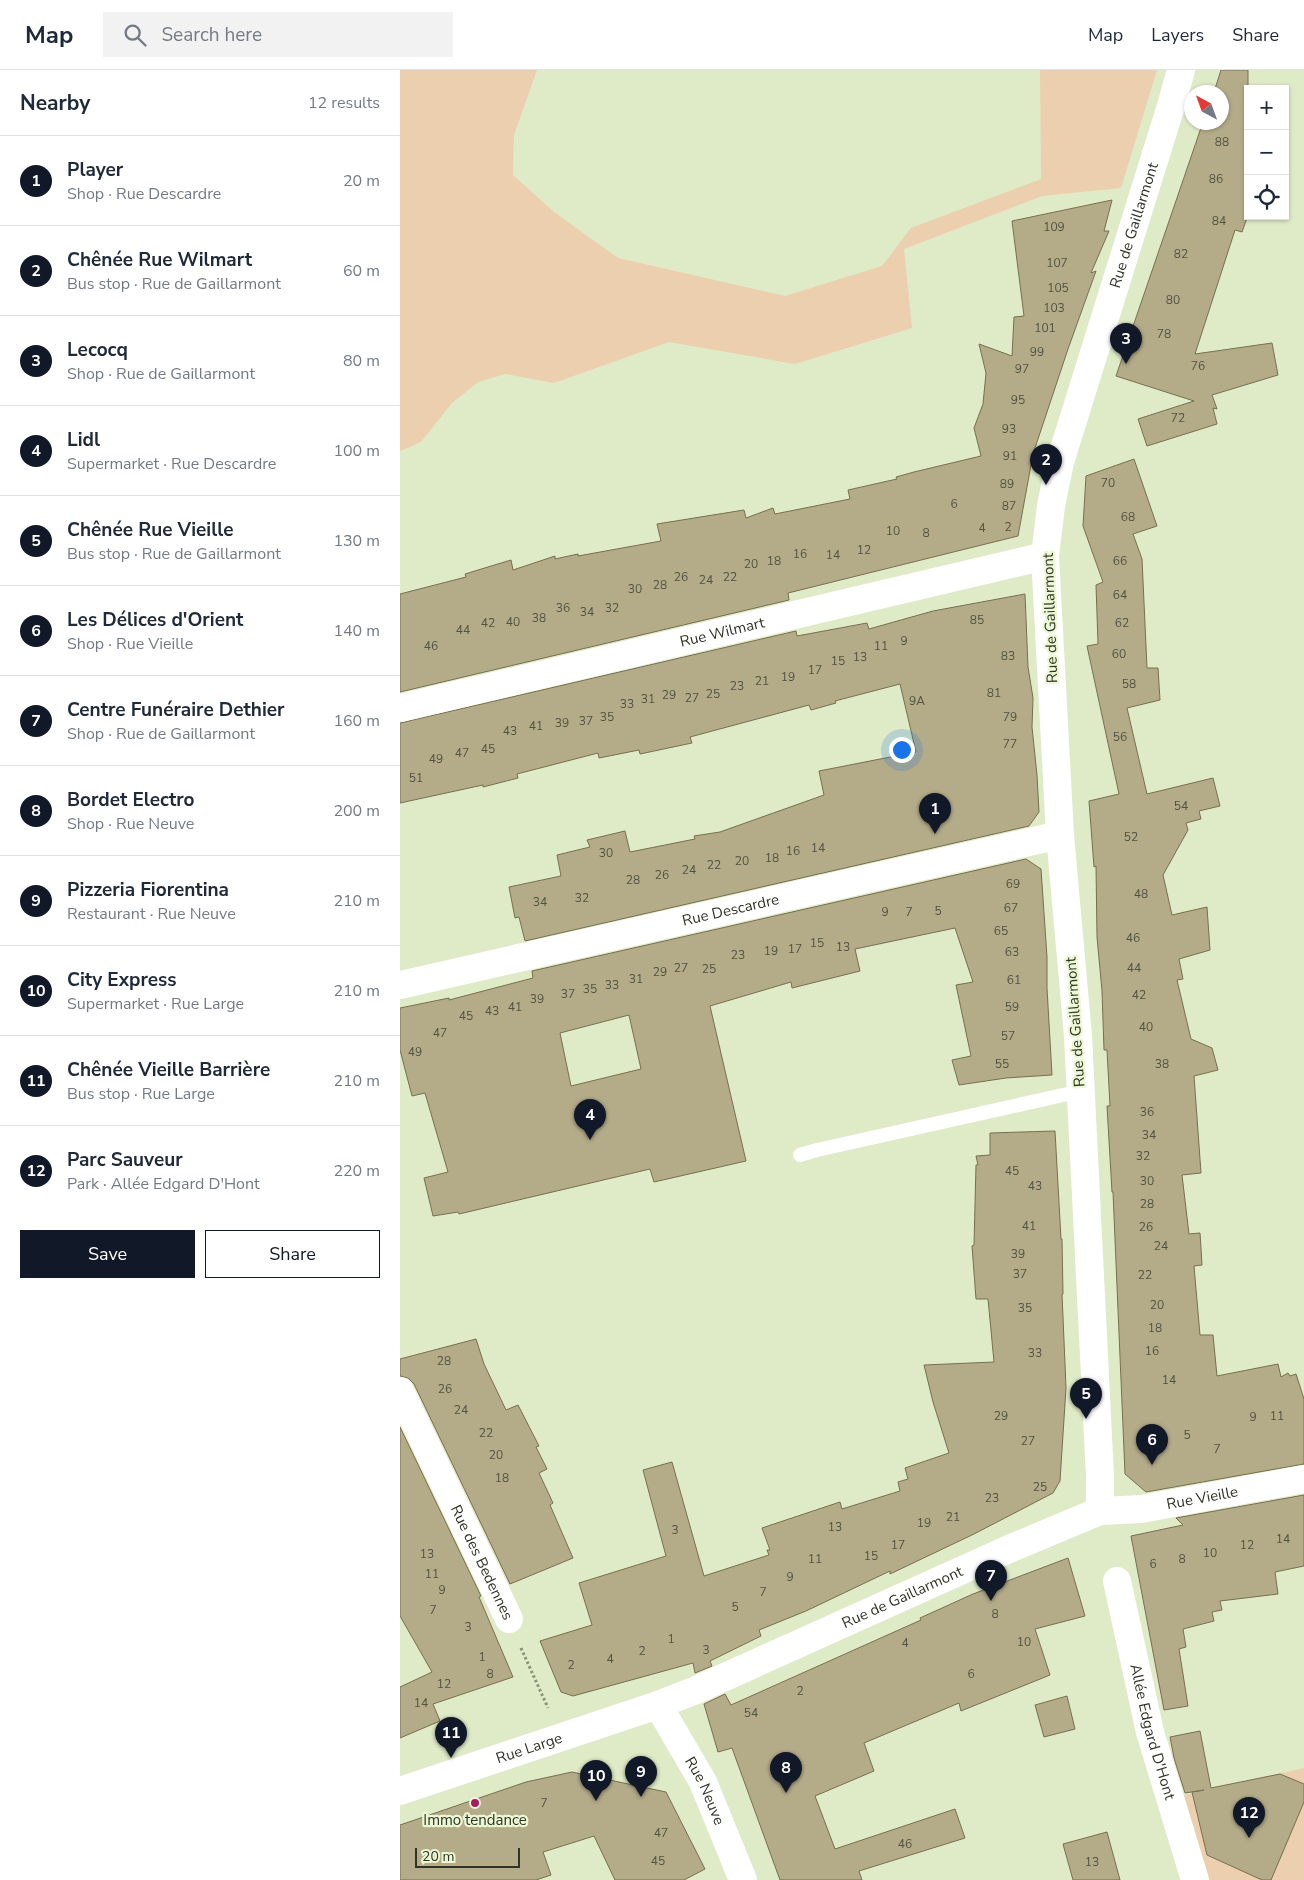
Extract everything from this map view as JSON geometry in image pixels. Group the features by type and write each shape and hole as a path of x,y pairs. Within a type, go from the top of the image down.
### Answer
{"street":[{"name":"Rue de Gaillarmont","path":"658,1706 1009,1549 1100,1511 1100,1476 1081,1091 1060,835 1045,556 1051,506 1060,462 1181,70"},
{"name":"Rue Wilmart","path":"400,708 1045,556"},
{"name":"Rue Descardre","path":"400,984 1060,835"},
{"name":"Rue des Bedennes","path":"400,1391 509,1619"},
{"name":"Rue Vieille","path":"1100,1511 1141,1510 1304,1479"},
{"name":"Allée Edgard D'Hont","path":"1117,1581 1150,1732 1195,1880"},
{"name":"Rue Large","path":"400,1791 561,1736 658,1706"},
{"name":"Rue Neuve","path":"658,1706 703,1782 743,1880"}],"lane":[{"path":"800,1155 1081,1091"}],"path":[{"name":"Rue des Bedennes","path":"509,1619 561,1736"}],"shaded area":[{"path":"400,70 537,70 514,135 513,175 554,212 618,258 785,296 882,266 911,228 1041,179 1040,70 1157,70 1121,188 1042,196 904,249 912,328 795,364 669,342 554,383 505,374 478,382 452,403 421,442 400,451"},
{"path":"1304,1768 1304,1880 1208,1880 1180,1796"}],"building":[{"path":"1221,70 1248,70 1248,85 1244,85 1244,220 1246,220 1242,232 1235,230 1195,354 1272,343 1278,375 1212,395 1217,409 1213,408 1217,424 1147,446 1138,419 1194,401 1116,376 1200,130 1229,130 1229,85 1216,85"},
{"path":"1112,200 1104,231 1109,231 1091,273 1096,271 1033,454 1018,536 788,593 789,600 400,692 400,594 466,577 465,574 511,560 513,570 555,556 555,559 578,554 578,556 661,541 657,524 744,510 746,518 773,508 775,514 850,499 848,490 981,456 974,428 983,404 986,373 979,344 1012,356 1014,317 1024,316 1012,221"},
{"path":"1134,459 1157,526 1133,534 1142,559 1147,668 1158,668 1160,700 1127,708 1147,794 1213,778 1220,806 1199,811 1201,819 1186,823 1188,830 1163,875 1172,915 1207,907 1210,950 1179,959 1183,979 1177,980 1191,1039 1212,1048 1218,1070 1194,1076 1201,1173 1182,1175 1189,1234 1200,1233 1202,1265 1194,1266 1200,1335 1213,1335 1217,1376 1278,1364 1281,1377 1288,1373 1290,1376 1296,1374 1304,1399 1304,1464 1146,1492 1125,1474 1113,1192 1107,1106 1110,1106 1107,1050 1104,1050 1102,991 1097,937 1096,866 1094,867 1089,801 1119,794 1087,646 1098,644 1096,585 1103,582 1083,526 1086,476"},
{"path":"1025,594 1028,667 1033,698 1032,727 1039,812 1029,826 525,941 519,917 515,918 509,887 561,876 557,855 590,847 587,840 625,831 630,852 695,839 694,836 720,832 824,795 819,771 916,752 900,684 835,701 836,703 811,710 809,705 690,737 692,743 640,754 639,750 599,758 598,753 517,774 518,778 483,787 483,785 400,803 400,723 796,631 797,636 867,623 869,629 933,611"},
{"path":"1026,859 1041,869 1052,1075 1006,1078 959,1085 952,1060 971,1056 956,985 973,982 955,928 855,949 860,971 792,988 791,982 710,1006 746,1161 654,1182 650,1169 459,1214 458,1212 433,1216 424,1178 448,1172 425,1093 412,1096 400,1050 400,1008 449,998 449,1000 533,978 532,971","holes":["629,1015 641,1069 571,1086 560,1033"]},
{"path":"1055,1131 1062,1239 1066,1388 1060,1481 1053,1493 974,1534 890,1574 890,1571 806,1611 759,1630 761,1636 710,1661 712,1666 695,1673 693,1663 573,1696 561,1692 540,1641 592,1625 579,1583 666,1556 643,1470 672,1462 704,1576 769,1555 767,1550 770,1550 762,1528 840,1502 842,1509 900,1491 898,1482 908,1479 905,1468 949,1453 924,1365 994,1362 988,1299 976,1299 972,1246 974,1245 976,1165 978,1165 976,1156 990,1155 990,1133"},
{"path":"476,1339 484,1364 506,1410 518,1405 539,1446 536,1447 547,1469 539,1473 553,1503 550,1505 573,1558 510,1584 414,1384 408,1378 400,1376 400,1359"},
{"path":"400,1427 481,1596 479,1597 513,1677 433,1704 440,1721 400,1738 400,1687 432,1672 400,1616"},
{"path":"1304,1495 1304,1566 1275,1572 1278,1594 1220,1601 1222,1610 1212,1612 1214,1621 1183,1629 1186,1647 1179,1649 1188,1706 1164,1710 1131,1536 1183,1525 1176,1518"},
{"path":"1068,1558 1085,1616 1035,1629 1050,1675 961,1711 959,1703 864,1743 874,1771 815,1796 835,1849 955,1809 965,1838 859,1871 862,1880 780,1880 732,1748 718,1752 704,1704 725,1694 731,1705 921,1620 920,1618 973,1594"},
{"path":"1067,1696 1075,1729 1044,1737 1035,1705"},
{"path":"1200,1731 1211,1788 1280,1774 1304,1784 1304,1802 1271,1880 1262,1880 1207,1855 1192,1792 1204,1790 1185,1793 1174,1758 1170,1737"},
{"path":"572,1772 666,1792 705,1869 684,1880 615,1880 594,1836 543,1852 551,1875 536,1880 400,1880 400,1825 526,1782"},
{"path":"1107,1832 1120,1880 1073,1880 1063,1844"}],"place":[{"name":"Lecocq","path":"1126,364"},
{"name":"Chênée Rue Wilmart","path":"1046,485"},
{"name":"Player","path":"935,834"},
{"name":"Lidl","path":"590,1140"},
{"name":"Chênée Rue Vieille","path":"1086,1419"},
{"name":"Les Délices d'Orient","path":"1152,1465"},
{"name":"Centre Funéraire Dethier","path":"991,1601"},
{"name":"Chênée Vieille Barrière","path":"451,1758"},
{"name":"Bordet Electro","path":"786,1793"},
{"name":"Pizzeria Fiorentina","path":"641,1797"},
{"name":"City Express","path":"596,1801"},
{"name":"Immo tendance","path":"475,1803"},
{"name":"Parc Sauveur","path":"1249,1838"}]}
